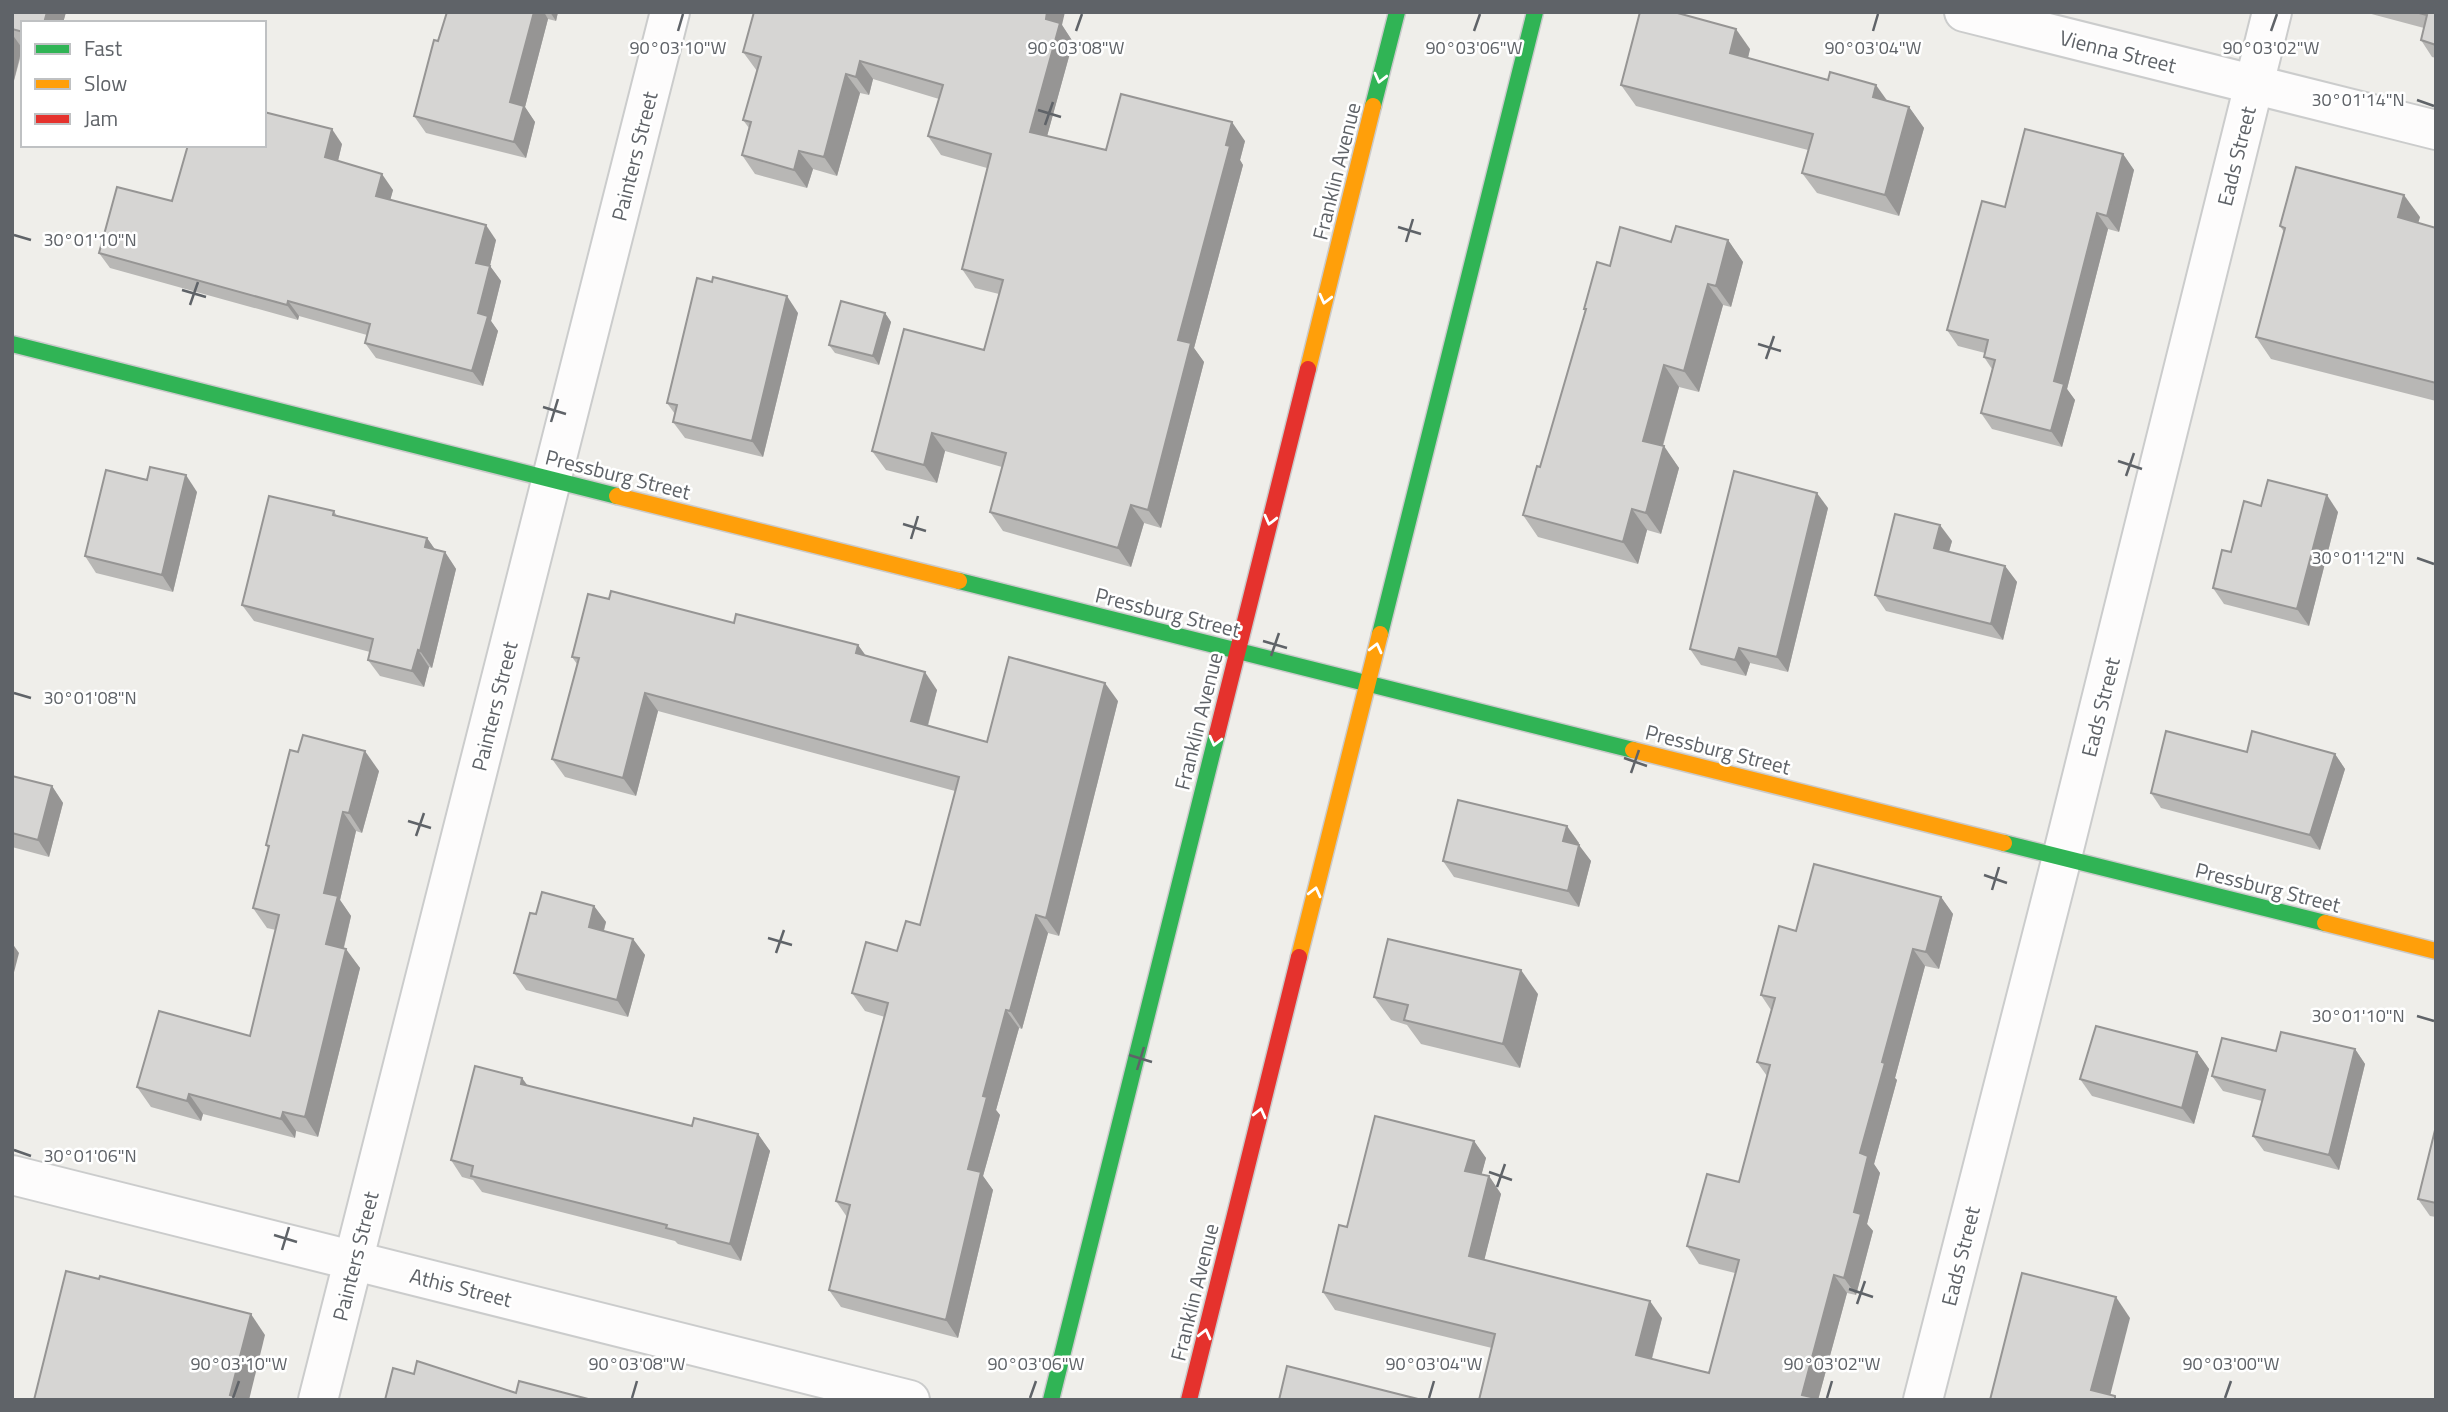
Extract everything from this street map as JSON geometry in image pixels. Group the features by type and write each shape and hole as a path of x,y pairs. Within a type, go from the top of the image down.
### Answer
{"street":[{"name":"Painters Street","path":"318,1400 670,12"},
{"name":"Franklin Avenue","path":"1051,1400 1397,12"},
{"name":"Franklin Avenue","path":"1189,1400 1535,12"},
{"name":"Vienna Street","path":"1964,12 2436,130"},
{"name":"Eads Street","path":"1923,1400 2063,857 2272,12"},
{"name":"Pressburg Street","path":"12,344 2436,951"},
{"name":"Athis Street","path":"12,1175 910,1400"}],"building":[{"path":"12,12 47,12 45,21 21,21 21,31 12,29"},
{"path":"447,12 534,12 510,102 524,106 514,142 414,116 434,40 438,41"},
{"path":"754,12 1047,12 1046,19 1060,23 1030,132 1106,150 1121,94 1232,122 1226,145 1230,146 1178,340 1191,343 1148,510 1131,505 1118,548 990,512 1006,453 932,433 924,465 872,451 904,329 984,350 1003,280 962,269 991,154 928,136 943,85 860,61 856,77 846,74 824,157 799,151 794,170 742,155 751,122 743,120 761,57 743,52"},
{"path":"1640,12 1674,12 1736,29 1730,53 1828,80 1830,72 1876,85 1873,97 1909,107 1885,195 1802,173 1813,134 1621,85"},
{"path":"2415,12 2436,12 2436,45 2421,40 2427,15"},
{"path":"266,112 332,129 325,157 382,174 376,196 486,225 476,263 490,266 478,313 488,316 472,371 365,343 370,324 288,301 287,305 99,253 117,187 172,201 187,147 266,147"},
{"path":"2025,129 2123,154 2107,216 2097,213 2054,381 2064,384 2051,431 1981,413 1995,360 1984,357 1988,340 1947,330 1982,201 2005,207"},
{"path":"2296,167 2404,195 2398,217 2436,228 2436,383 2256,337 2285,228 2280,226"},
{"path":"1676,226 1728,240 1716,286 1708,284 1684,371 1664,365 1643,441 1664,446 1646,513 1632,509 1623,542 1523,515 1537,466 1540,467 1597,262 1610,266 1620,227 1671,242"},
{"path":"713,277 787,296 752,441 673,422 677,405 667,403 697,278 712,282"},
{"path":"841,301 885,313 873,356 829,345"},
{"path":"150,467 186,475 162,575 85,556 106,470 147,480"},
{"path":"1734,471 1817,493 1777,657 1739,648 1735,660 1690,649"},
{"path":"2268,480 2327,495 2297,609 2213,588 2222,550 2231,552 2244,501 2261,506"},
{"path":"269,496 334,511 333,515 427,538 425,547 445,552 420,651 418,650 412,671 368,660 373,639 242,605"},
{"path":"1895,514 1940,525 1934,548 2005,566 1991,624 1875,595"},
{"path":"611,591 734,623 736,614 858,645 856,653 925,672 911,721 987,742 1009,657 1105,683 1046,918 1036,915 983,1096 987,1097 968,1169 981,1172 946,1320 829,1290 850,1205 836,1201 888,1003 852,993 866,942 897,951 906,921 920,925 959,777 645,693 623,778 552,759 579,658 572,657 588,594 609,599"},
{"path":"2166,731 2247,752 2252,731 2335,754 2310,835 2151,793"},
{"path":"303,735 365,751 349,813 343,812 324,893 338,896 326,944 346,949 305,1117 283,1112 281,1119 189,1094 187,1101 137,1087 159,1011 250,1036 279,915 253,908 290,750 298,752"},
{"path":"12,776 52,786 38,840 12,833"},
{"path":"1458,800 1567,826 1563,841 1579,845 1568,891 1443,861"},
{"path":"1814,864 1941,897 1926,952 1913,949 1882,1062 1885,1063 1860,1153 1868,1156 1854,1212 1861,1214 1844,1278 1834,1275 1802,1395 1811,1397 1811,1400 1479,1400 1495,1334 1323,1292 1339,1225 1347,1227 1375,1116 1474,1141 1465,1171 1489,1176 1469,1256 1650,1301 1636,1355 1709,1373 1739,1260 1687,1246 1707,1174 1739,1182 1770,1065 1757,1062 1775,998 1761,995 1779,926 1796,931"},
{"path":"542,892 594,906 589,927 633,939 617,1000 514,973 530,913 536,914"},
{"path":"1388,939 1521,970 1503,1044 1404,1020 1408,1005 1374,997"},
{"path":"2096,1026 2197,1052 2182,1108 2080,1079"},
{"path":"2281,1032 2355,1049 2329,1155 2253,1136 2265,1090 2212,1076 2222,1038 2276,1051"},
{"path":"475,1066 522,1078 521,1084 692,1126 694,1118 758,1134 730,1244 666,1228 667,1225 471,1176 473,1166 451,1160"},
{"path":"2436,1126 2436,1203 2418,1199"},
{"path":"66,1271 99,1279 100,1276 251,1314 230,1395 243,1400 34,1400"},
{"path":"2022,1273 2116,1297 2091,1390 2115,1396 2115,1400 1990,1400"},
{"path":"417,1361 516,1393 519,1381 592,1400 385,1400 393,1368 414,1374"},
{"path":"1287,1366 1422,1400 1279,1400"}],"traffic: fast":[{"path":"1373,106 1397,12"},
{"path":"1380,634 1535,12"},
{"path":"12,344 617,496"},
{"path":"959,581 1633,750"},
{"path":"1051,1400 1217,734"},
{"path":"2004,843 2325,923"}],"traffic: slow":[{"path":"1308,369 1373,106"},
{"path":"617,496 959,581"},
{"path":"1299,957 1380,634"},
{"path":"1633,750 2004,843"},
{"path":"2325,923 2436,951"}],"traffic: jam":[{"path":"1217,734 1308,369"},
{"path":"1189,1400 1299,957"}]}
